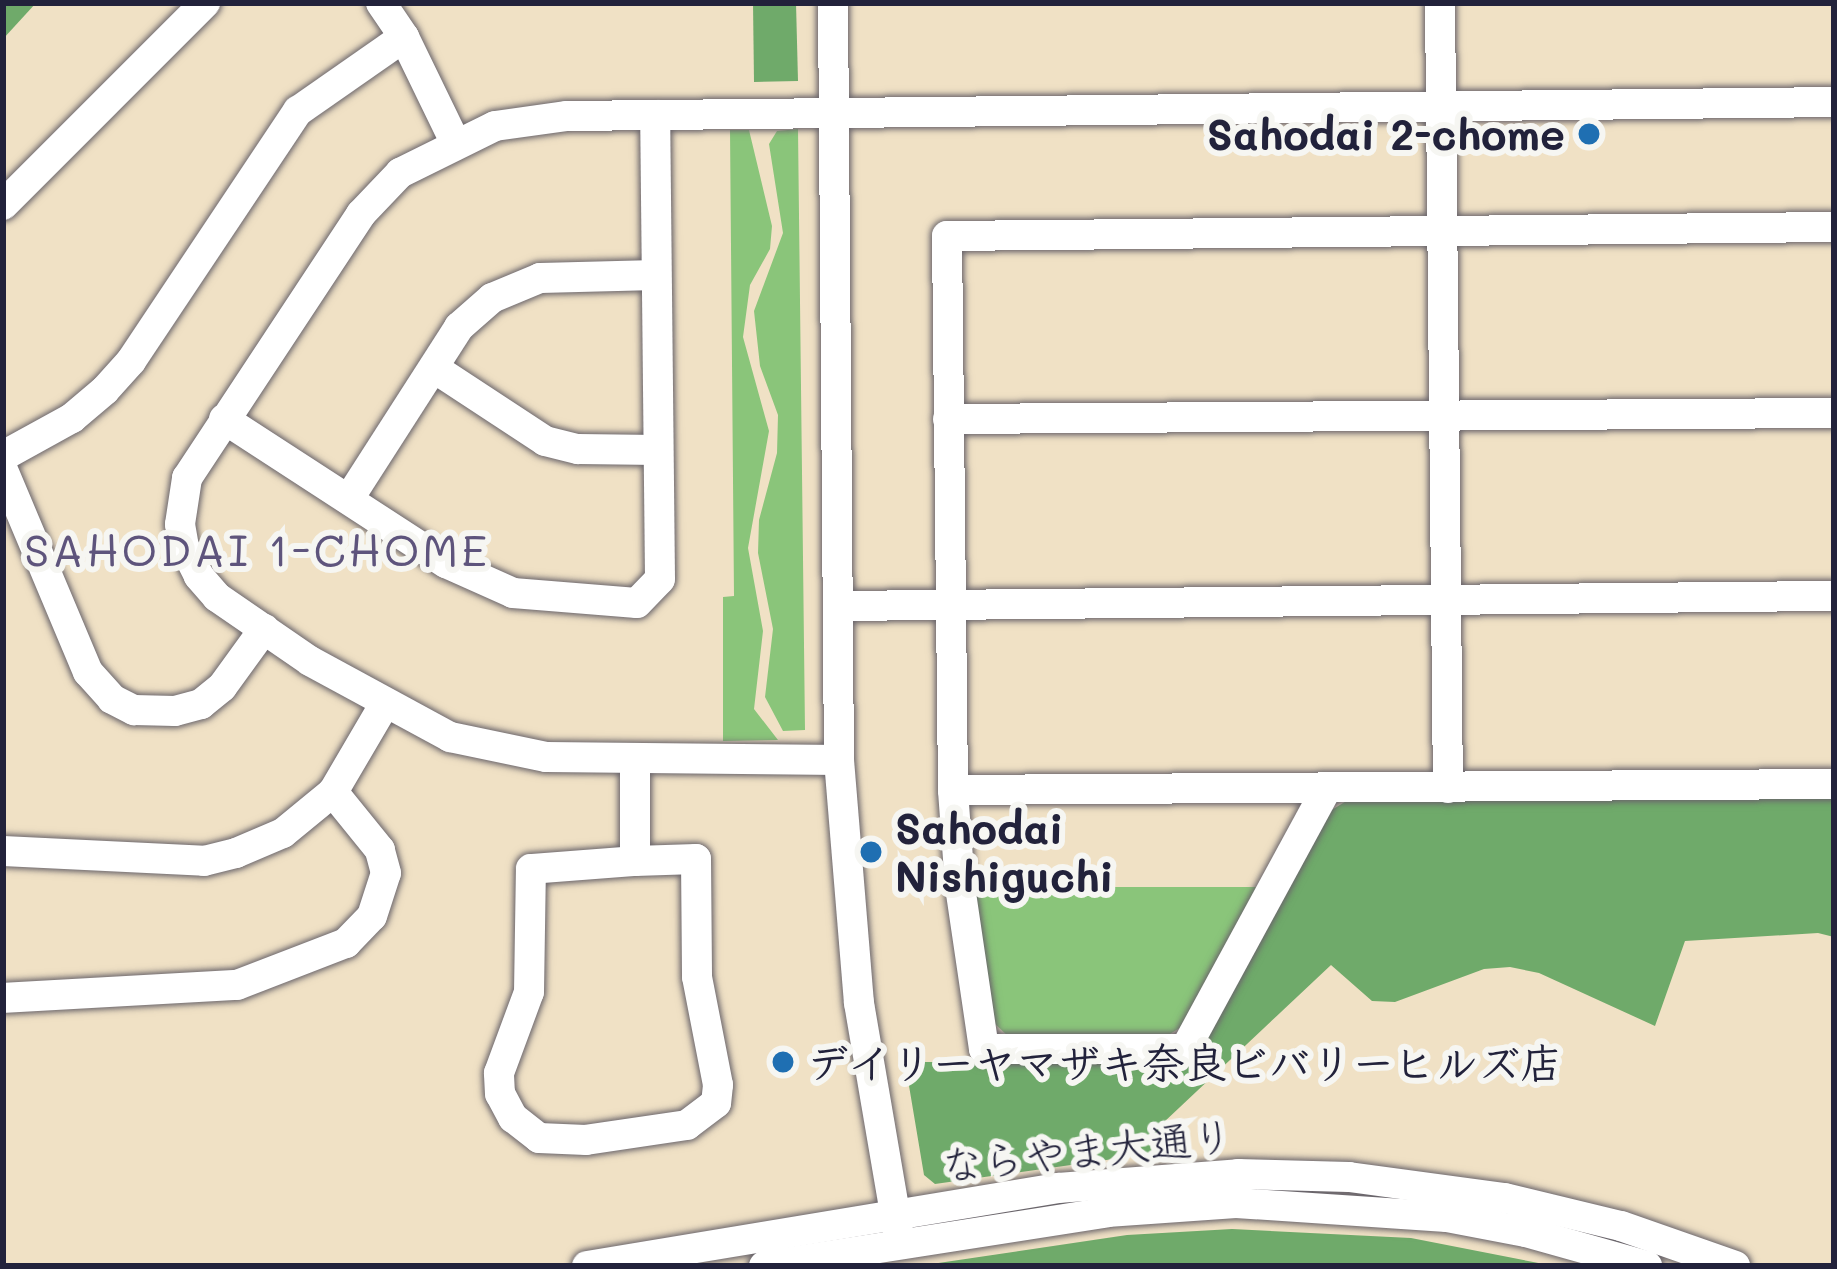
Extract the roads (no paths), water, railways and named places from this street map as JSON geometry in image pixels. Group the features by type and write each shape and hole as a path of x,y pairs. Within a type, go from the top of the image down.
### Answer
{"street":[{"path":"3,205 205,3"},
{"path":"381,3 404,37 454,142"},
{"path":"832,3 838,760 859,1004 898,1230"},
{"path":"1440,3 1448,788"},
{"path":"3,456 72,418 105,390 131,361 298,111 404,37"},
{"path":"838,760 546,757 450,737 384,705 218,597 184,547 181,497 195,461 361,214 400,173 454,142 528,118 1834,102"},
{"path":"224,419 446,563 513,593 637,603 659,579 655,115"},
{"path":"1327,788 1186,1049 984,1049 960,886 953,790 947,236 1834,227"},
{"path":"350,497 459,327 492,298 540,278 656,275"},
{"path":"434,368 545,442 578,449 658,450"},
{"path":"948,419 1834,412"},
{"path":"3,470 88,672 112,699 134,710 175,711 201,704 222,687 265,629"},
{"path":"839,606 1834,596"},
{"path":"3,851 205,860 283,833 333,792 384,705"},
{"path":"635,759 635,861"},
{"path":"953,790 1834,784"},
{"path":"3,998 237,985 346,943 372,916 386,873 380,850 333,792"},
{"path":"696,859 697,977 718,1084 716,1102 687,1125 586,1140 539,1138 513,1118 500,1094 499,1073 529,992 531,868 635,861 696,859"},
{"name":"ならやま大通り","path":"764,1266 898,1230 1146,1178 1312,1175 1505,1198 1621,1226 1735,1266"},
{"name":"ならやま大通り","path":"586,1266 1179,1204 1317,1206 1467,1221 1647,1266"}],"place":[{"name":"Sahodai 2-chome","path":"1589,134"},
{"name":"Sahodai Nishiguchi","path":"871,852"},
{"name":"デイリーヤマザキ奈良ビバリーヒルズ店","path":"783,1062"}],"district":[{"name":"SAHODAI 1-CHOME","path":"257,550"}]}
